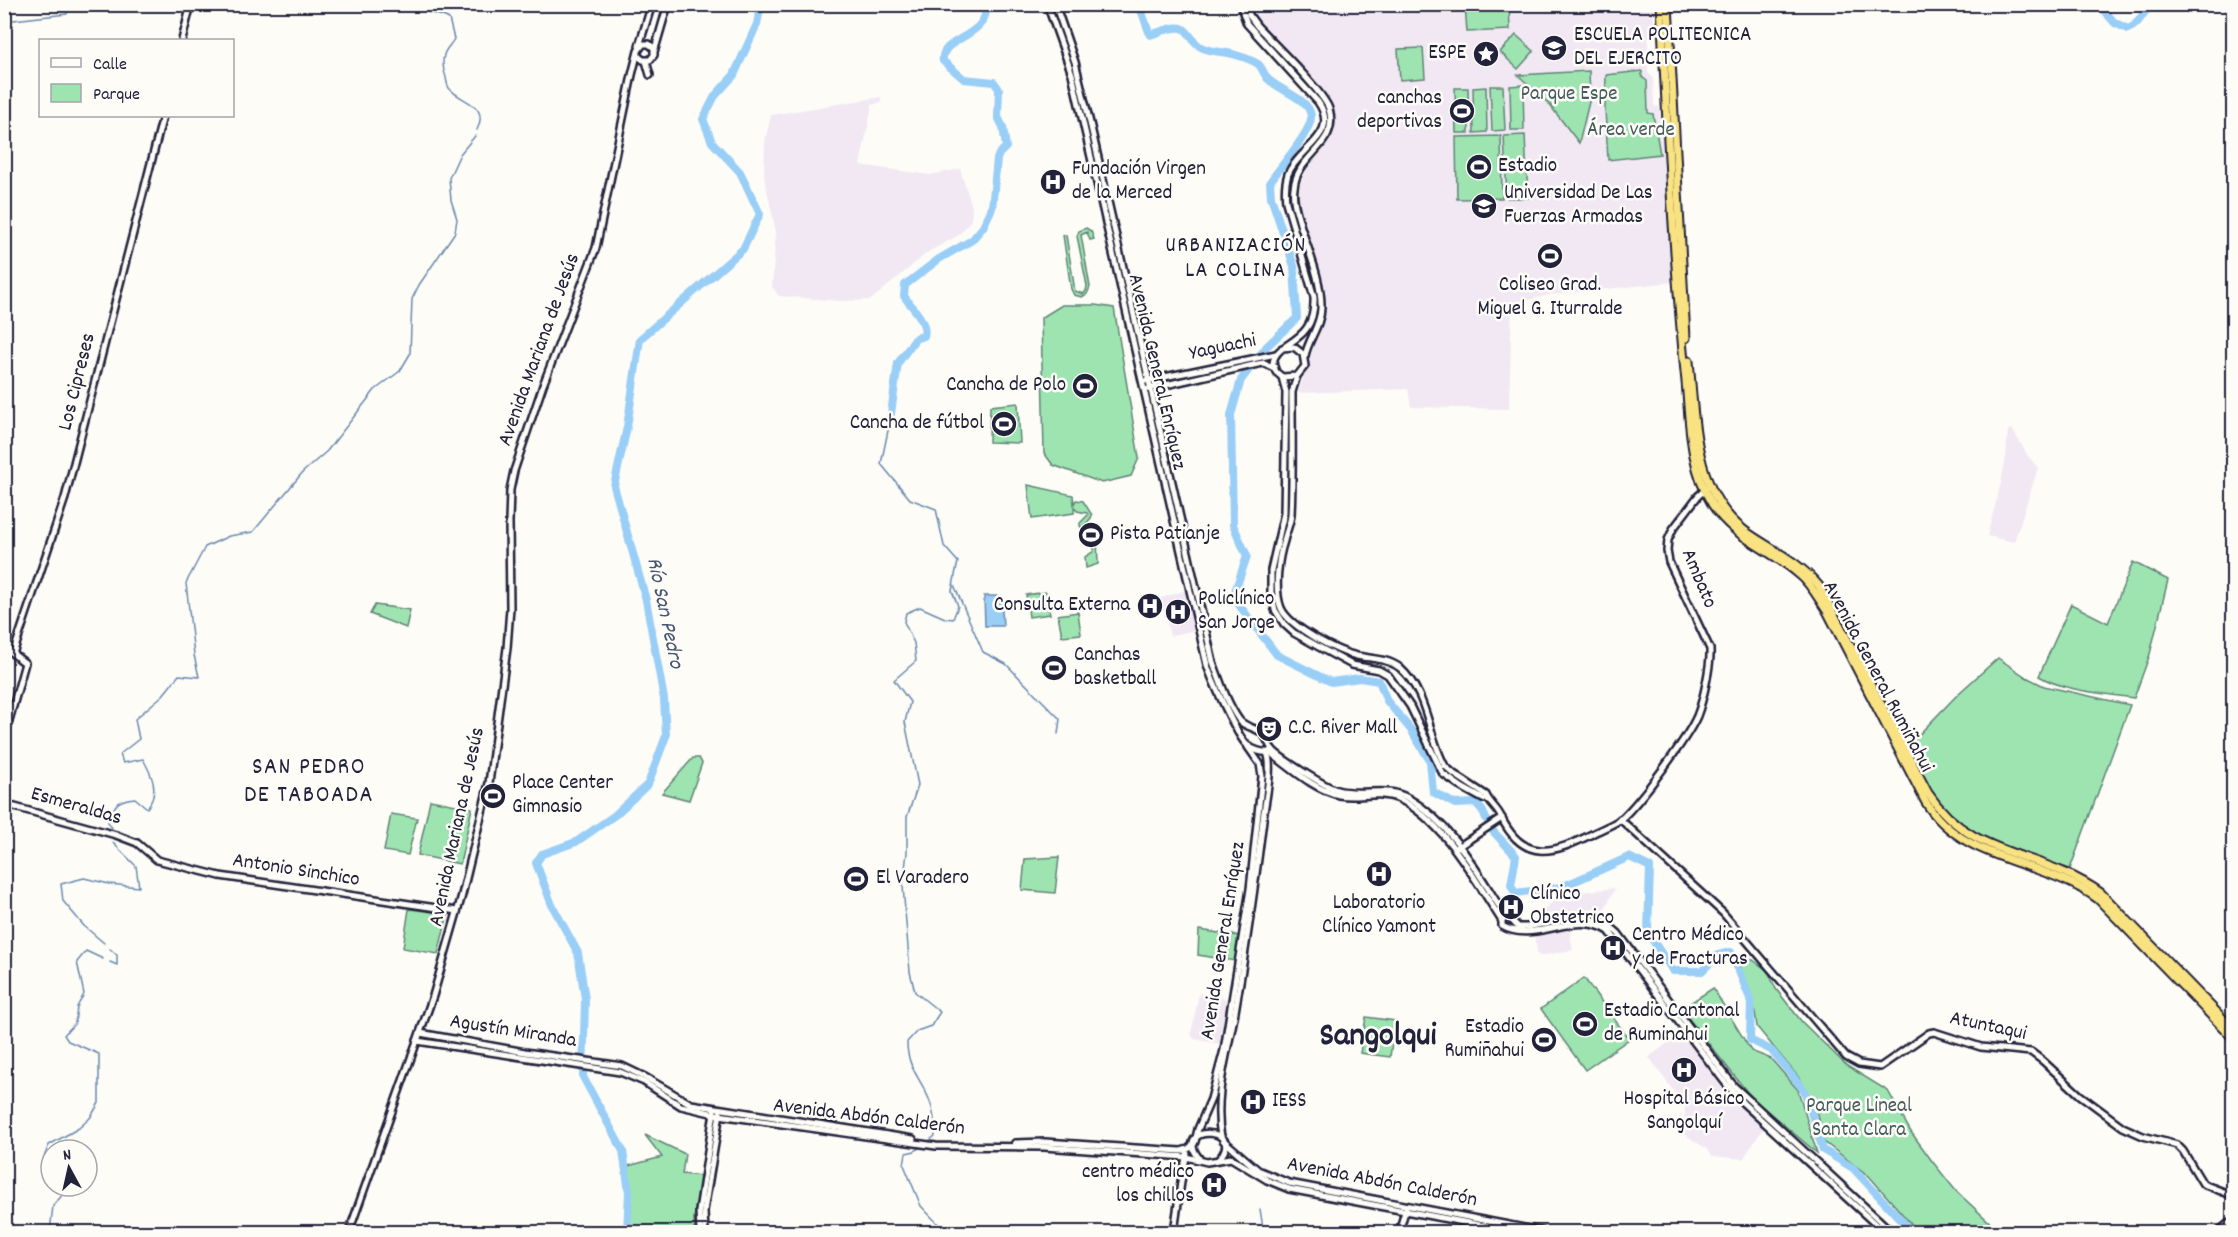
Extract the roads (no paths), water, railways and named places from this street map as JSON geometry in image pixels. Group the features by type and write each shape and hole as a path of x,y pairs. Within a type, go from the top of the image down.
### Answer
{"highway":[{"name":"Avenida General Rumiñahui","path":"1661,4 1678,299 1693,455 1717,511 1745,539 1797,573 1810,586 1827,611 1925,801 1941,822 1969,843 2067,880 2105,904 2234,1040"},
{"name":"Avenida General Rumiñahui","path":"1668,4 1686,339 1699,452 1707,488 1736,523 1802,568 1819,585 1928,793 1944,815 1964,832 1980,841 2066,873 2101,893 2234,1030"}],"street":[{"path":"182,39 191,4"},
{"name":"Avenida Mariana de Jesús","path":"349,1233 445,958 489,783 510,619 510,490 514,471 543,385 592,260 633,70 652,4"},
{"path":"633,70 652,58 668,4"},
{"name":"Avenida General Enríquez","path":"1047,4 1072,63 1084,129 1143,391 1193,593 1213,662 1227,698 1242,723 1263,734 1269,751 1268,786 1255,890 1219,1099 1218,1116 1222,1139"},
{"name":"Avenida General Enríquez","path":"1055,4 1091,127 1149,380 1210,675 1221,700 1260,764 1262,776 1252,868 1224,1050 1211,1099 1194,1143"},
{"path":"1240,4 1247,24 1317,102 1324,115 1321,134 1298,158 1287,180 1286,202 1315,304 1312,319 1303,335 1282,348 1274,358 1274,368 1282,377 1286,392 1284,513 1271,570 1271,592 1275,610 1289,628 1326,651 1352,665 1386,673 1394,680 1410,706 1443,774 1487,799"},
{"path":"1247,4 1252,19 1326,102 1331,118 1328,135 1302,164 1294,187 1295,206 1320,291 1319,320 1304,358 1303,370 1292,378 1282,377"},
{"path":"650,75 646,61 639,56 638,49 646,43 655,51"},
{"name":"Los Cipreses","path":"13,654 65,498 163,117"},
{"path":"1084,129 1091,127"},
{"path":"1282,348 1294,347 1304,358"},
{"name":"Yaguachi","path":"1141,382 1276,354"},
{"name":"Yaguachi","path":"1143,391 1258,364 1264,363 1274,368"},
{"path":"1297,376 1292,392 1291,517 1278,570 1281,608 1286,616 1329,645 1356,656 1393,664 1402,670 1421,700 1445,766 1486,795 1515,839 1530,848 1544,851 1569,846 1620,819"},
{"name":"Ambato","path":"1620,819 1656,777 1692,725 1700,706 1710,661 1710,649 1672,569 1667,551 1668,540 1673,529 1707,488"},
{"path":"4,647 25,663 4,739"},
{"path":"1386,673 1386,668 1393,664"},
{"path":"1410,706 1419,705 1421,700"},
{"path":"1256,730 1244,736 1246,744 1269,751 1319,782 1337,790 1389,791 1410,799 1438,823 1457,848 1504,919 1503,927 1510,925 1527,927 1588,918 1609,925 1618,933 1734,1086 1892,1233"},
{"name":"Esmeraldas","path":"4,804 86,826 137,843"},
{"path":"1457,848 1502,818"},
{"name":"Atuntaqui","path":"1620,819 1723,913 1846,1058 1859,1064 1880,1067 1929,1033 1934,1032 1981,1047 2031,1052 2088,1102 2123,1127 2143,1136 2177,1145 2203,1184 2234,1196"},
{"name":"Antonio Sinchico","path":"137,843 157,860 220,876 457,911"},
{"path":"1504,919 1510,918 1510,925"},
{"path":"1510,925 1519,932 1588,922 1609,931 1743,1103 1884,1233"},
{"name":"Agustín Miranda","path":"420,1033 575,1062"},
{"name":"Agustín Miranda","path":"417,1041 544,1060 601,1065"},
{"name":"Avenida Abdón Calderón","path":"601,1065 630,1068 682,1100 717,1112 936,1145 1044,1147 1198,1159"},
{"path":"700,1233 699,1211 717,1112"},
{"path":"705,1233 704,1211 717,1112"},
{"path":"1174,1233 1184,1166 1188,1149 1199,1136 1208,1132 1222,1139 1224,1153 1218,1160 1211,1162 1198,1159 1184,1166"},
{"name":"Avenida Abdón Calderón","path":"1222,1139 1249,1163 1289,1184 1516,1233"},
{"name":"Avenida Abdón Calderón","path":"936,1145 1045,1142 1168,1150 1188,1149"},
{"path":"1194,1143 1198,1159"},
{"name":"Avenida Abdón Calderón","path":"1218,1160 1233,1159 1267,1180 1289,1189 1546,1233"},
{"path":"1399,1233 1406,1209"},
{"path":"2218,1233 2234,1219"}],"water":[{"path":"984,596 1001,596 1003,626 985,626"}],"waterway":[{"path":"4,21 67,14 67,4"},
{"path":"415,4 423,10 449,19 454,39 443,58 447,83 454,93 477,109 480,114 477,130"},
{"name":"Río San Pedro","path":"627,1232 629,1192 623,1151 583,1077 585,999 578,953 552,905 536,863 542,854 576,842 615,815 648,784 666,736 664,699 646,600 614,486 627,427 640,339 743,249 760,214 740,172 712,142 703,119 715,96 734,75 757,24 761,4"},
{"path":"890,421 898,363 916,338 924,336 925,330 918,314 904,296 905,285 939,259 972,240 983,227 992,208 997,159 1006,147 1003,127 998,117 999,89 994,82 964,79 943,61 944,53 949,47 980,24 985,15 986,4"},
{"path":"1139,4 1150,35 1182,28 1201,47 1253,61 1259,65 1268,79 1305,104 1311,116 1307,130 1270,182 1271,197 1294,266 1297,318 1267,346 1241,380 1231,415 1233,525 1247,556 1233,597 1277,655 1331,682 1360,678 1379,681 1387,701 1411,730 1430,761 1433,792 1455,804 1476,803 1491,829 1516,856 1511,885 1515,893 1562,887 1629,857 1650,867 1648,933 1673,971 1702,971 1718,955 1731,952 1751,1001 1750,1040 1771,1050 1804,1090 1823,1150 1853,1168 1912,1232"},
{"path":"2098,4 2115,23 2128,29 2153,4"},
{"path":"2227,4 2234,32"},
{"path":"112,828 108,822 117,804 123,800 135,798 147,808 153,796 152,777 143,759 123,763 120,754 139,739 135,719 163,695 179,675 199,677 194,655 186,583 205,547 229,536 253,532 303,472 327,451 375,390 400,371 410,354 412,299 455,232 457,219 451,200 449,178 460,154 475,136"},
{"path":"890,421 881,464 910,499 936,509 944,546 958,562 955,575"},
{"path":"926,1143 935,1136 933,1113 929,1099 909,1059 907,1042 917,1031 931,1026 940,1012 915,992 910,972 903,886 907,852 907,817 918,785 905,722 910,702 894,680 916,661 914,643 904,622 906,613 920,607 953,619 958,606 952,591 955,576"},
{"path":"954,585 983,652 1006,664 1060,719 1058,734"},
{"path":"104,943 84,926 63,901 61,884 84,878 109,884 139,887 136,866 113,843"},
{"path":"110,949 117,955 117,965 110,962"},
{"path":"61,1138 79,1128 90,1118 99,1103 99,1054 68,1041 64,1035 75,1023 77,1007 84,994 77,962 86,951 103,959"},
{"path":"922,1146 906,1153 904,1165 921,1206 943,1232"},
{"path":"50,1232 53,1206 60,1198"},
{"path":"1260,1209 1263,1228 1269,1232"},
{"path":"4,1223 13,1232"}],"place":[{"name":"ESCUELA POLITECNICA DEL EJERCITO","path":"1554,48"},
{"name":"ESPE","path":"1486,54"},
{"name":"canchas deportivas","path":"1462,111"},
{"name":"Estadio","path":"1479,167"},
{"name":"Fundación Virgen de la Merced","path":"1053,182"},
{"name":"Universidad De Las Fuerzas Armadas","path":"1484,206"},
{"name":"Coliseo Grad. Miguel G. Iturralde","path":"1550,256"},
{"name":"Cancha de Polo","path":"1085,386"},
{"name":"Cancha de fútbol","path":"1004,424"},
{"name":"Pista Patianje","path":"1091,535"},
{"name":"Consulta Externa","path":"1150,606"},
{"name":"Policlínico San Jorge","path":"1178,612"},
{"name":"Canchas basketball","path":"1054,668"},
{"name":"C.C. River Mall","path":"1269,729"},
{"name":"Place Center Gimnasio","path":"493,796"},
{"name":"Laboratorio Clínico Yamont","path":"1379,874"},
{"name":"El Varadero","path":"856,879"},
{"name":"Clínico Obstetrico","path":"1511,907"},
{"name":"Centro Médico y de Fracturas","path":"1613,948"},
{"name":"Estadio Cantonal de Ruminahui","path":"1585,1024"},
{"name":"Estadio Rumiñahui","path":"1544,1040"},
{"name":"Hospital Básico Sangolquí","path":"1684,1070"},
{"name":"IESS","path":"1253,1102"},
{"name":"centro médico los chillos","path":"1214,1185"}],"district":[{"name":"URBANIZACIÓN LA COLINA","path":"1236,258"},
{"name":"SAN PEDRO DE TABOADA","path":"309,782"},
{"name":"Sangolqui","path":"1378,1037"}],"park label":[{"name":"Parque Espe","path":"1569,95"},
{"name":"Área verde","path":"1631,131"},
{"name":"Parque Lineal Santa Clara","path":"1859,1119"}]}
